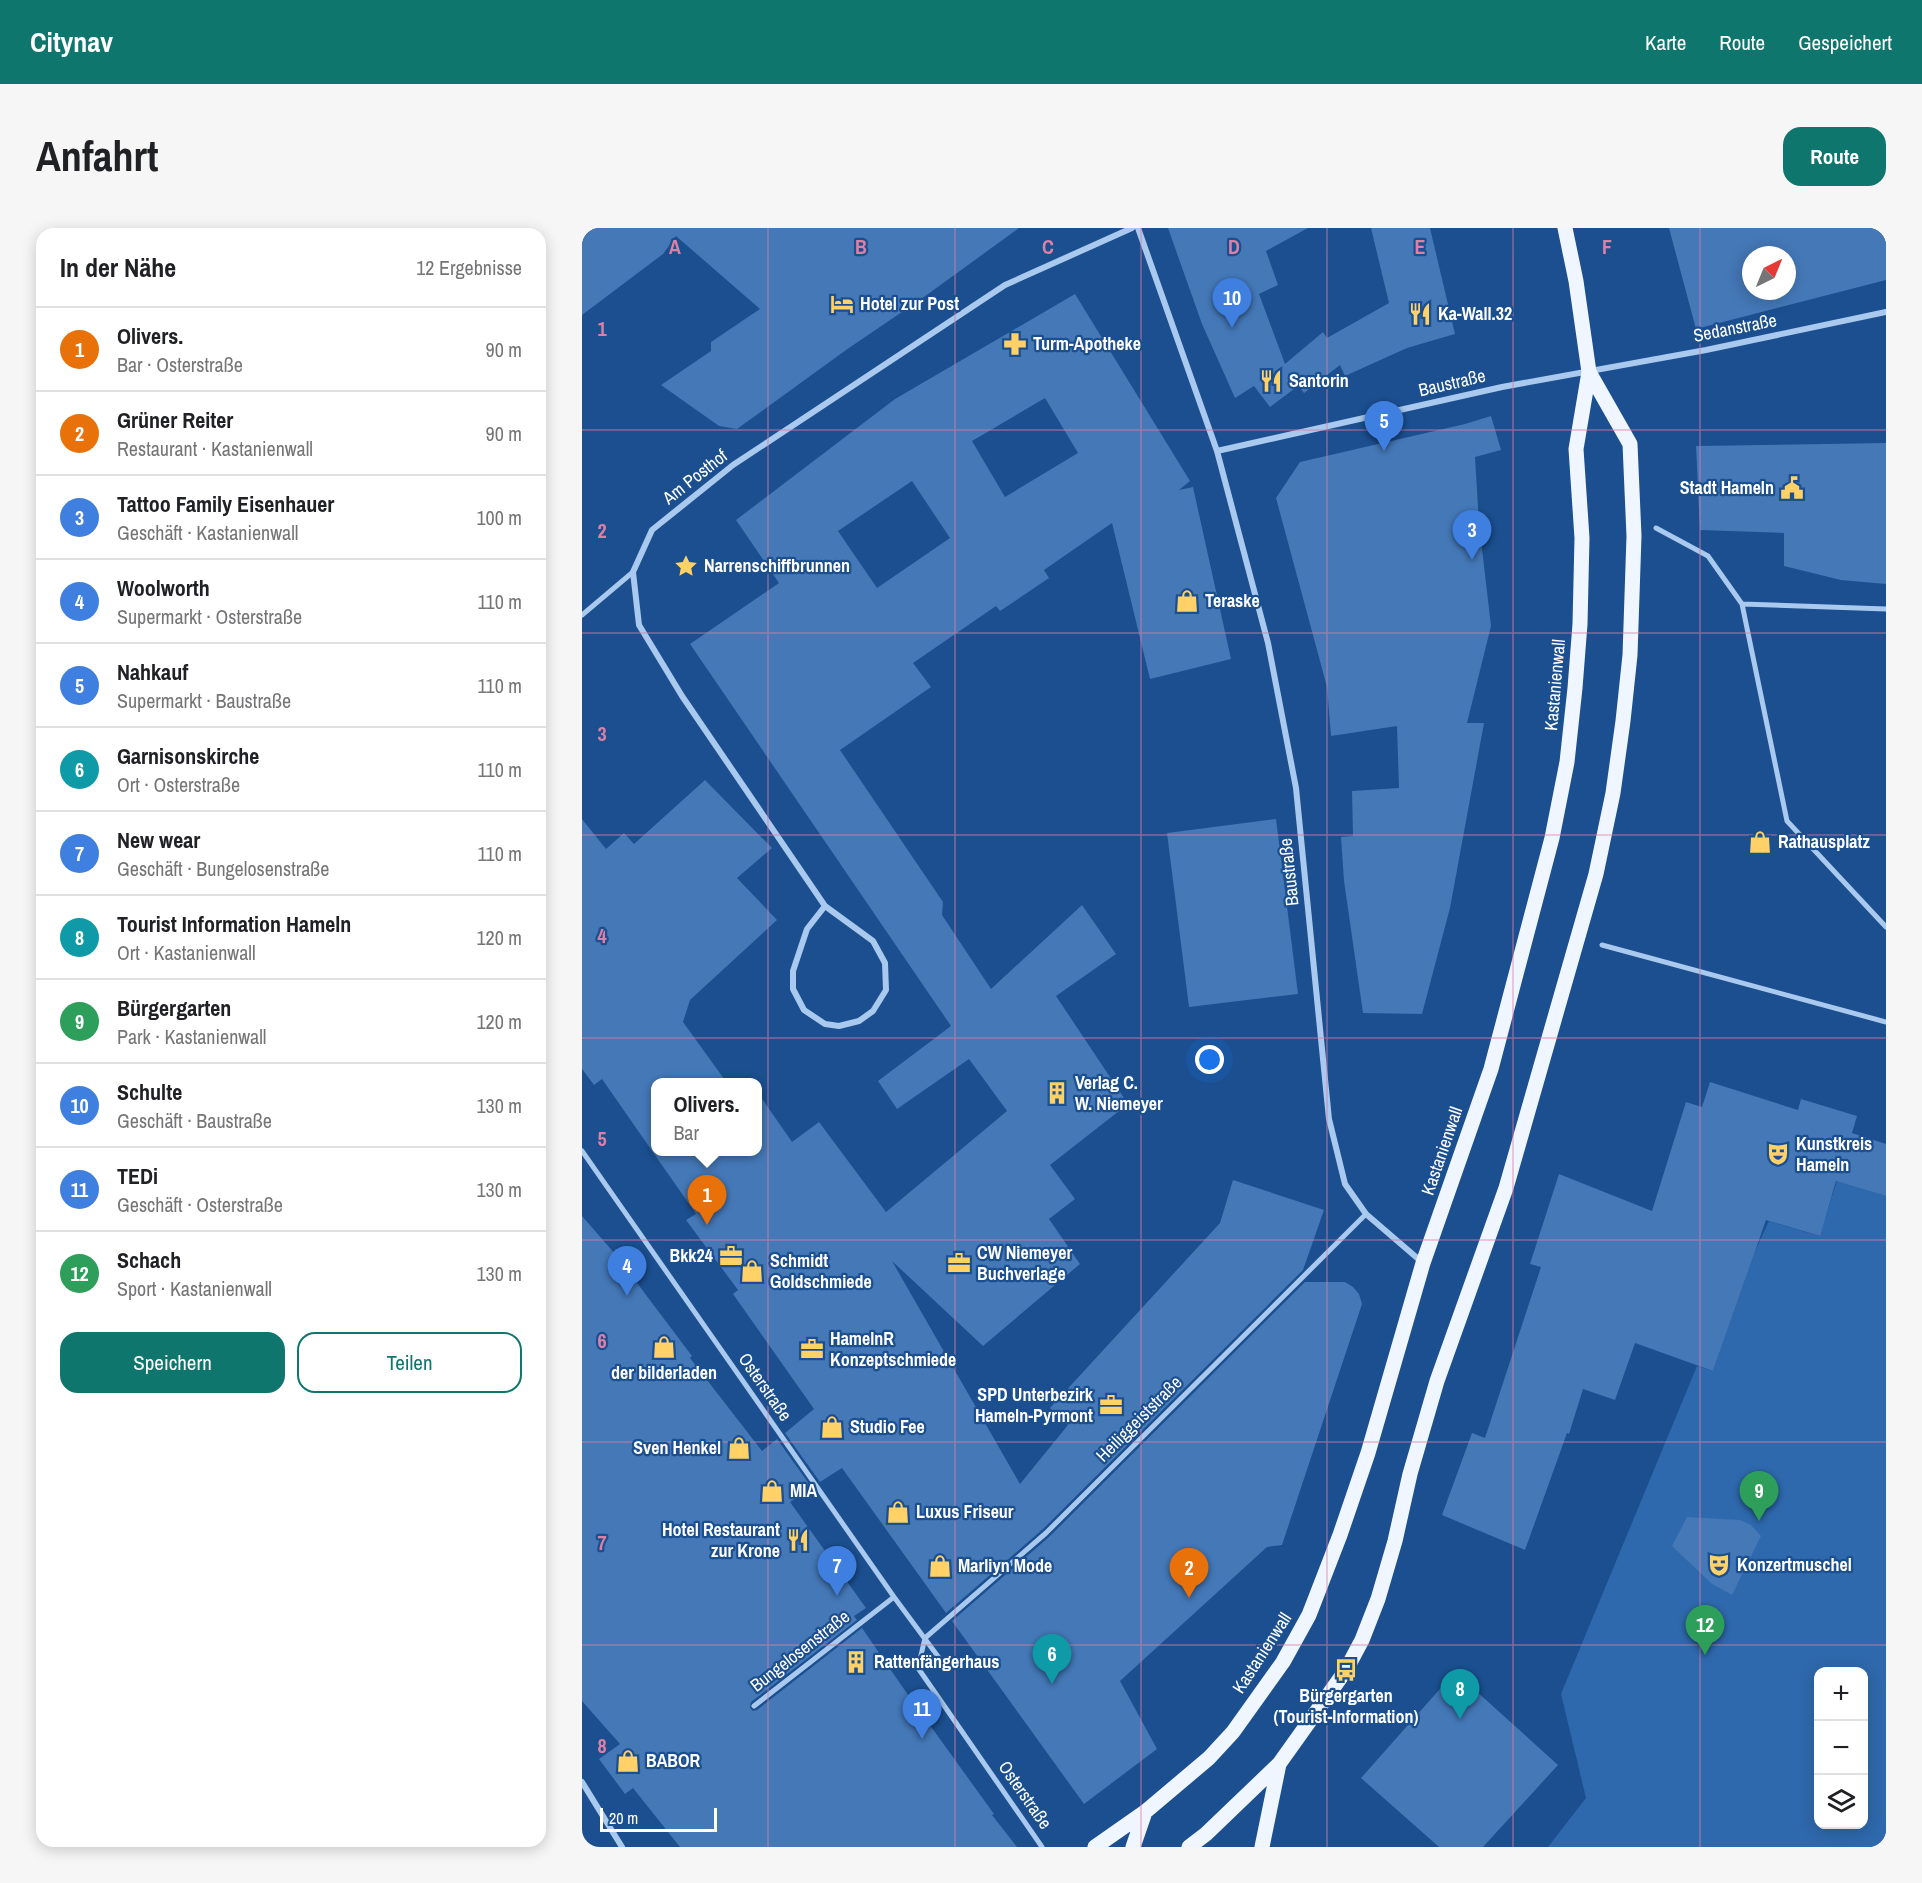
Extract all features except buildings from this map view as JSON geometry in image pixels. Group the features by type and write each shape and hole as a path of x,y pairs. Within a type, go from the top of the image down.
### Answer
{"main road":[{"name":"Kastanienwall","path":"1095,1847 1145,1812 1209,1758 1233,1731 1283,1662 1310,1615 1368,1453 1424,1263 1491,1069 1552,838 1567,762 1580,614 1582,538 1576,449 1589,372 1576,281 1565,228"},
{"name":"Kastanienwall","path":"1189,1847 1206,1834 1279,1764 1346,1670 1362,1640 1378,1599 1395,1541 1424,1422 1506,1188 1596,874 1613,793 1623,721 1630,655 1634,536 1630,444 1589,372"},
{"path":"1262,1847 1279,1764"},
{"path":"1132,1847 1145,1812"}],"street":[{"name":"Am Posthof","path":"633,572 652,530 733,465 1005,285 1132,228"},
{"name":"Baustraße","path":"1138,228 1217,451 1268,643 1296,788 1329,1119 1345,1184 1366,1214 1424,1263"},
{"name":"Sedanstraße","path":"1589,372 1886,312"},
{"name":"Baustraße","path":"1217,451 1502,387 1589,372"},
{"path":"1656,528 1708,556 1742,604 1787,821 1886,927"},
{"path":"582,615 633,572"},
{"path":"633,572 639,625 682,696 825,906 873,941 885,963 886,990 873,1011 859,1021 839,1026 825,1024 804,1010 793,989 793,971 807,929 825,906"},
{"path":"1742,604 1886,609"},
{"path":"1602,945 1886,1022"},
{"name":"Osterstraße","path":"582,1151 894,1597 945,1666"},
{"name":"Heiliggeiststraße","path":"925,1638 1046,1533 1366,1214"},
{"name":"Bungelosenstraße","path":"754,1706 894,1597"},
{"name":"Osterstraße","path":"925,1638 918,1668 1042,1847"},
{"path":"582,1782 622,1847"}],"shaded area":[{"path":"1837,1181 1886,1196 1886,1847 1548,1847 1586,1798 1561,1694 1697,1366 1713,1371 1755,1251 1769,1221 1819,1236"}],"place":[{"name":"Hotel zur Post","path":"842,304"},
{"name":"Ka-Wall.32","path":"1420,314"},
{"name":"Schulte","path":"1232,328"},
{"name":"Turm-Apotheke","path":"1015,344"},
{"name":"Santorin","path":"1271,381"},
{"name":"Nahkauf","path":"1384,451"},
{"name":"Stadt Hameln","path":"1792,488"},
{"name":"Tattoo Family Eisenhauer","path":"1472,560"},
{"name":"Narrenschiffbrunnen","path":"686,566"},
{"name":"Teraske","path":"1187,601"},
{"name":"Rathausplatz","path":"1760,842"},
{"name":"Verlag C. W. Niemeyer","path":"1057,1093"},
{"name":"Kunstkreis Hameln","path":"1778,1154"},
{"name":"Olivers.","path":"707,1225"},
{"name":"Bkk24","path":"731,1256"},
{"name":"CW Niemeyer Buchverlage","path":"959,1263"},
{"name":"Schmidt Goldschmiede","path":"752,1271"},
{"name":"Woolworth","path":"627,1296"},
{"name":"der bilderladen","path":"664,1347"},
{"name":"HamelnR Konzeptschmiede","path":"812,1349"},
{"name":"SPD Unterbezirk Hameln-Pyrmont","path":"1111,1405"},
{"name":"Studio Fee","path":"832,1427"},
{"name":"Sven Henkel","path":"739,1448"},
{"name":"MIA","path":"772,1491"},
{"name":"Luxus Friseur","path":"898,1512"},
{"name":"Bürgergarten","path":"1759,1521"},
{"name":"Hotel Restaurant zur Krone","path":"798,1540"},
{"name":"Konzertmuschel","path":"1719,1565"},
{"name":"Marliyn Mode","path":"940,1566"},
{"name":"New wear","path":"837,1596"},
{"name":"Grüner Reiter","path":"1189,1598"},
{"name":"Schach","path":"1705,1655"},
{"name":"Rattenfängerhaus","path":"856,1662"},
{"name":"Bürgergarten (Tourist-Information)","path":"1346,1670"},
{"name":"Garnisonskirche","path":"1052,1684"},
{"name":"Tourist Information Hameln","path":"1460,1719"},
{"name":"TEDi","path":"922,1739"},
{"name":"BABOR","path":"628,1761"}]}
